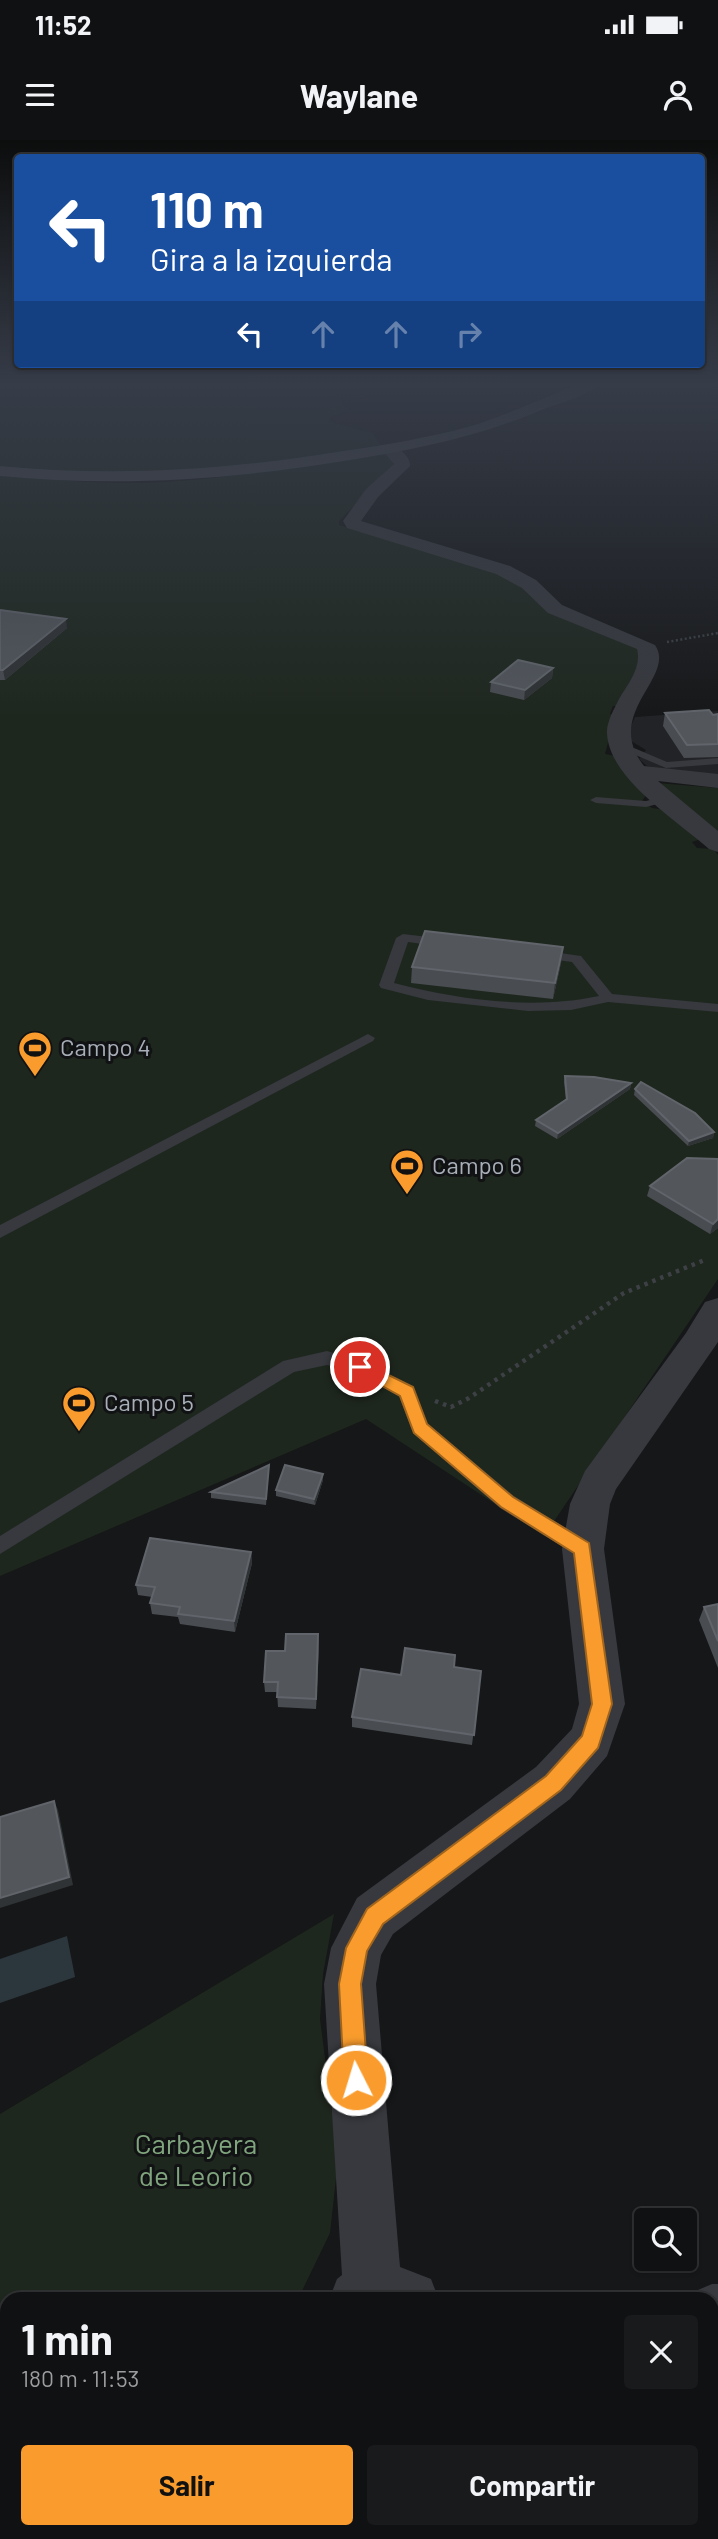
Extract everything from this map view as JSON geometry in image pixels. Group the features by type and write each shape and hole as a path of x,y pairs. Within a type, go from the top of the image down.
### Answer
{"street":[{"path":"370,497 352,521 353,524 503,569 528,584 555,609 648,649 649,662 624,710 618,733 631,762 645,783 718,844"},
{"path":"631,762 718,781"},
{"path":"380,2292 352,2031 350,1984 357,1948 375,1916 554,1783 591,1741 602,1704 583,1549 590,1504 599,1482 712,1333"}],"lane":[{"path":"631,762 634,751 666,765 718,761"},
{"path":"596,800 646,804 665,799"},
{"path":"456,944 403,938 386,985 428,996 528,1007 571,1006 608,998 718,1008"},
{"path":"523,952 576,959 608,998"},
{"path":"0,1232 368,1038"},
{"path":"0,1546 289,1366 327,1358 360,1367 407,1392 420,1428 507,1502 583,1549"}],"path":[{"path":"643,645 718,633"},
{"path":"407,1392 451,1407 470,1398 624,1293 707,1259"}],"shaded area":[{"path":"718,711 718,777 687,775 647,766 639,759 646,750 631,741 631,726 635,717"},
{"path":"67,1936 75,1977 0,2003 0,1959"}],"green space":[{"path":"0,497 363,497 339,521 339,525 505,575 557,615 638,648 642,660 619,706 613,706 610,714 615,716 605,754 620,757 647,794 642,801 652,808 667,810 701,839 692,842 697,848 714,849 718,855 718,1279 544,1536 366,1419 0,1576"},
{"path":"657,783 718,788 718,838"},
{"name":"Carbayera de Leorio","path":"334,1914 323,1974 320,2019 338,2160 330,2233 301,2292 0,2292 0,2114"}],"building":[{"path":"0,610 66,619 0,670"},
{"path":"518,660 553,668 525,690 491,682"},
{"path":"709,710 713,715 718,714 718,744 687,745 665,713"},
{"path":"425,931 563,947 555,983 412,967"},
{"path":"565,1076 631,1083 558,1133 536,1120 567,1099"},
{"path":"641,1082 695,1113 714,1132 689,1141 635,1089"},
{"path":"687,1158 718,1159 718,1219 713,1224 650,1186"},
{"path":"269,1465 266,1499 211,1492"},
{"path":"285,1465 323,1474 314,1499 276,1490"},
{"path":"150,1538 251,1552 234,1621 178,1614 180,1607 150,1603 155,1587 136,1585"},
{"path":"718,1604 718,1641 704,1607"},
{"path":"286,1634 318,1634 316,1699 277,1697 278,1682 264,1682 266,1651 285,1651"},
{"path":"405,1648 455,1655 454,1667 481,1671 474,1735 352,1717 361,1669 401,1675"},
{"path":"54,1801 69,1877 0,1898 0,1817"}],"place":[{"name":"Campo 4","path":"35,1078"},
{"name":"Campo 6","path":"407,1196"},
{"name":"Campo 5","path":"79,1433"}],"route":[{"path":"356,2080 350,1984 357,1948 375,1916 554,1783 591,1741 602,1704 583,1549 507,1502 420,1428 407,1392 360,1367"}]}
